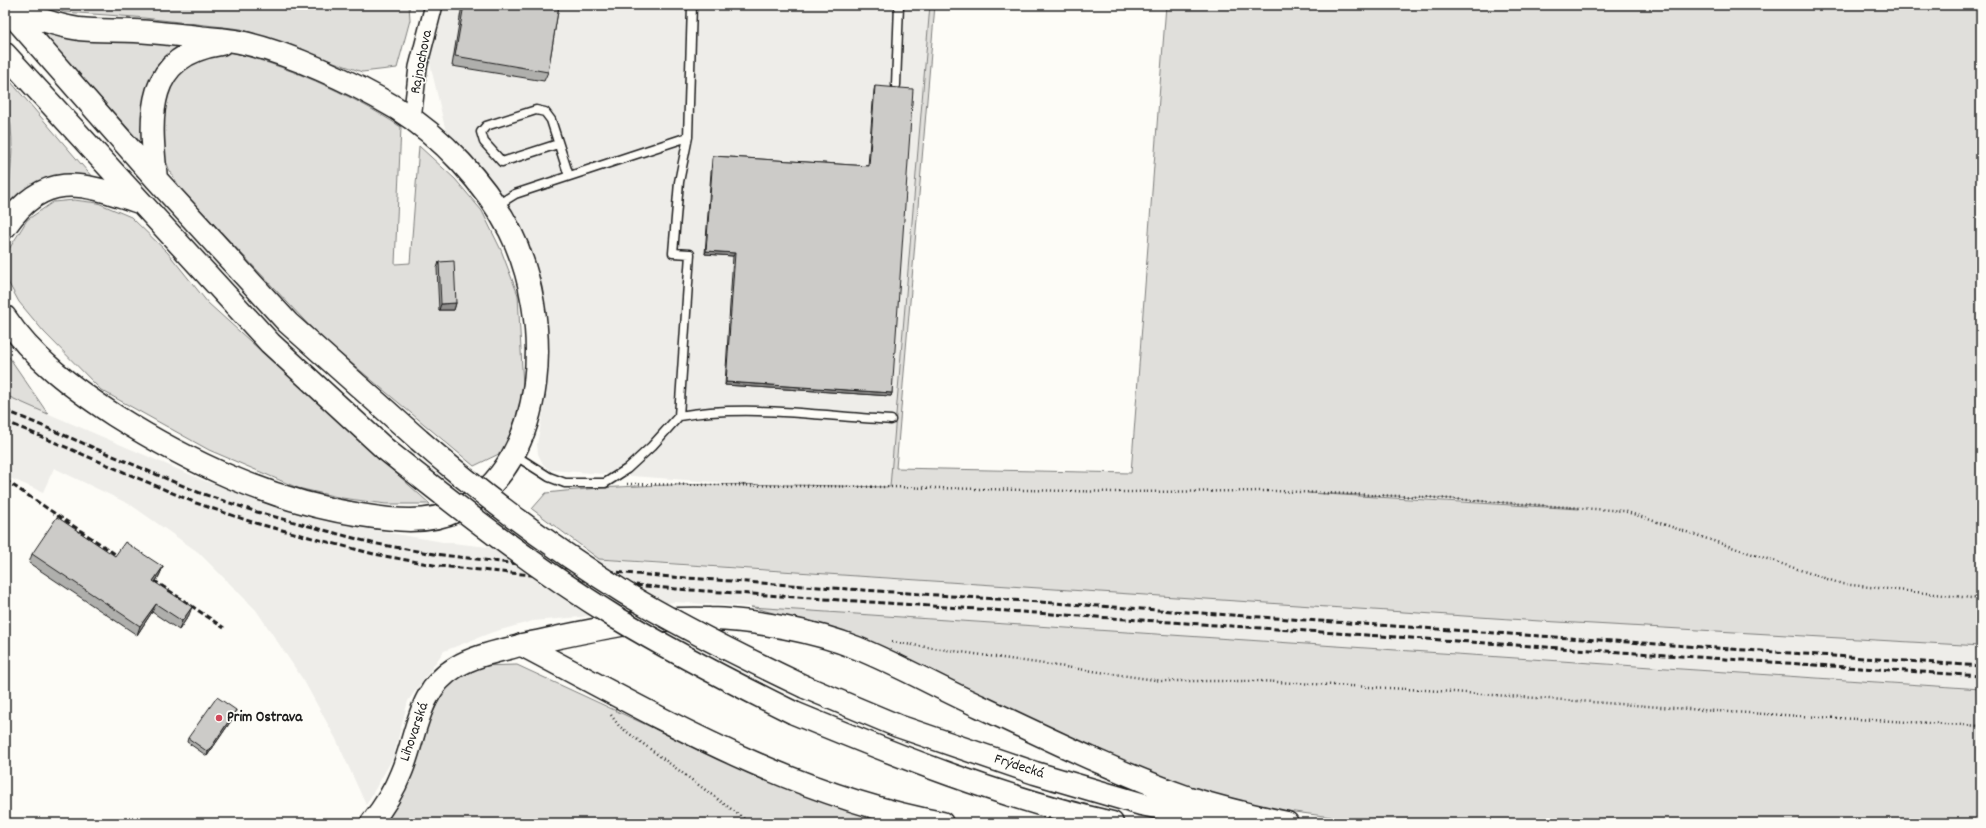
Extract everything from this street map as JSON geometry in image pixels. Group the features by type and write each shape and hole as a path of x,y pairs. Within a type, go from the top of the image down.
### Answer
{"main road":[{"path":"5,6 50,22 82,29 139,31 239,42 282,55 317,69 371,95 412,119 465,167 496,206 517,245 524,266 534,312 537,371 534,392 524,428 513,454 496,478 478,496 457,510 441,516 417,520 386,519 346,513 301,503 260,490 178,452 93,401 50,368 24,342 5,317"},
{"name":"Frýdecká","path":"5,6 156,179 288,323 419,440 500,506 624,592 700,635 805,687 898,726 1035,773 1141,804 1241,823"},
{"path":"156,179 152,120 154,98 162,79 176,62 189,53 208,47 239,42"},
{"name":"Frýdecká","path":"5,54 270,343 385,449 482,526 613,616 700,666 794,713 961,780 1112,823"},
{"path":"5,227 29,200 43,191 59,186 73,185 98,189 140,202"},
{"path":"522,645 667,618 690,618 753,623 838,641 887,661 1112,768 1189,798 1287,823"},
{"path":"522,645 656,716 765,768 838,796 873,807 942,823"}],"street":[{"name":"Rajnochova","path":"412,119 418,67 434,5"},
{"name":"Lihovarská","path":"371,823 387,801 401,773 420,711 433,688 449,672 466,662 522,645"}],"lane":[{"path":"513,454 549,477 565,483 605,484 627,469 652,446 679,416 690,254 673,253 679,182 688,137 692,5"},
{"path":"896,84 899,5"},
{"path":"558,144 502,162 484,142 481,132 486,126 539,110 545,112 549,116 569,176"},
{"path":"496,206 515,194 688,137"},
{"path":"679,416 708,411 735,410 891,420"}],"path":[{"path":"605,484 890,487 1116,492 1275,492 1423,497 1624,511 1842,584 1981,599"},
{"path":"887,641 1162,681 1281,682 1425,690 1730,712 1981,726"},
{"path":"610,714 618,726 750,823"}],"shaded area":[{"path":"46,5 409,5 410,20 397,68 362,72 241,29 135,17 64,12"},
{"path":"441,5 930,5 890,487 754,485 550,470 543,464 538,454 537,444 546,397 548,324 537,273 521,223 445,128 430,63"},
{"path":"930,5 935,5 896,468 1131,473 1166,5 1981,5 1981,646 1540,621 599,559 532,509 546,493 632,486 718,484 890,487","holes":["1308,493 1423,497 1579,508 1579,509"]},
{"path":"39,29 191,42 143,145"},
{"path":"223,50 270,63 315,81 359,102 401,127 395,264 410,263 419,146 455,179 482,211 501,250 518,295 524,405 505,451 474,466 318,335 180,188 169,169 161,148 164,96 184,67"},
{"path":"5,75 93,178 5,214 11,170 12,138 6,95"},
{"path":"74,200 98,203 131,217 168,253 208,303 430,504 386,504 342,498 298,488 209,450 101,390 44,332 19,302 8,282 6,254 27,220 53,202"},
{"path":"5,351 48,414 5,395"},
{"path":"5,395 205,481 262,501 379,531 443,542 624,562 1981,646 1981,689 674,602 581,617 533,621 493,632 444,651 408,701 393,758 366,805 336,739 304,681 256,610 198,552 131,505 54,468 43,492 5,476"},
{"path":"751,607 1981,689 1981,823 1375,823 1258,807 1196,793 799,620"},
{"path":"517,665 731,764 883,822 890,823 383,823 413,754 445,688 477,666"}],"building":[{"path":"464,5 559,5 548,72 455,56"},
{"path":"875,86 913,89 892,393 726,382 735,253 706,251 713,156 869,166"},
{"path":"454,261 456,303 441,304 439,262"},
{"path":"57,517 115,556 125,542 163,567 153,581 192,607 182,621 156,604 140,626 32,554"},
{"path":"217,697 236,710 208,752 188,738"}],"railway":[{"path":"5,410 200,493 257,512 372,543 434,554 509,563 672,577 1981,666"},
{"path":"5,421 196,503 255,523 374,554 439,566 676,589 1981,676"},
{"path":"5,480 124,560"},
{"path":"146,575 224,628"}],"place":[{"name":"Prim Ostrava","path":"219,718"}]}
